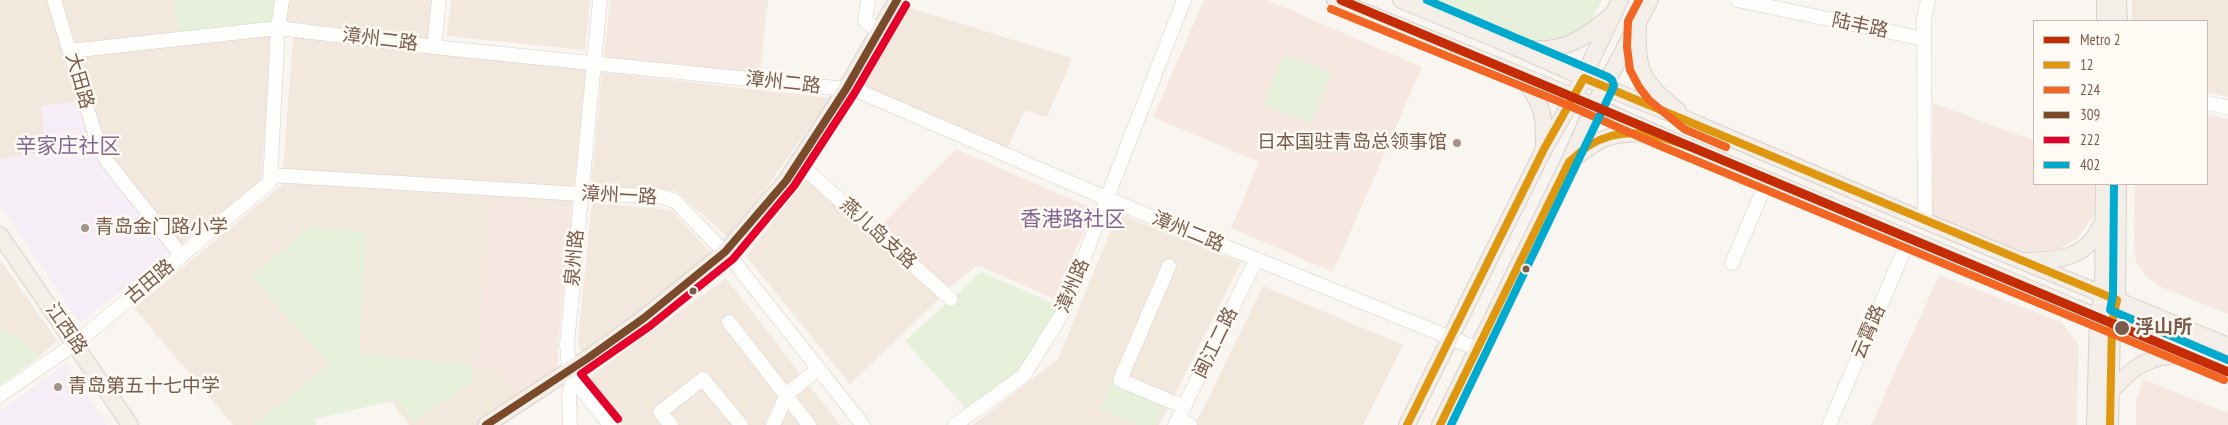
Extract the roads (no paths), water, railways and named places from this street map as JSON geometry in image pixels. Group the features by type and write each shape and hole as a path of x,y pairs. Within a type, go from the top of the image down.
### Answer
{"main road":[{"path":"728,255 786,180 851,90 879,31 897,0"},
{"path":"486,425 571,375 655,320 728,255 805,169 851,90 909,0"},
{"path":"1335,0 1574,97 1662,136 2228,371"},
{"path":"1401,0 1925,221 2228,346"},
{"path":"1440,425 1569,162 1594,106 1650,0"},
{"path":"2101,0 2112,20"},
{"path":"2105,0 2112,20"},
{"path":"2112,20 2118,0"},
{"path":"2112,20 2124,0"},
{"path":"1510,45 1539,50 1565,46 1590,34 1617,6"},
{"path":"1407,425 1544,149 1584,78 1617,6"},
{"path":"1638,24 1637,47 1640,68 1647,82 1656,93 1690,121"},
{"path":"1521,76 1538,99 1542,110 1544,149"},
{"path":"1569,162 1593,143 1626,132 1662,136"},
{"path":"2104,185 2110,298"},
{"path":"2094,425 2105,319 2110,298 2118,185"},
{"path":"2023,261 2058,260 2078,252 2096,235 2105,217"},
{"name":"江西路","path":"0,235 76,343 130,425"},
{"path":"2105,319 2111,391 2110,425"},
{"path":"2111,391 2126,374 2143,362 2170,354 2191,355"},
{"path":"503,425 571,375"}],"street":[{"name":"大田路","path":"54,0 95,134 106,160 182,256"},
{"path":"270,178 278,28 282,0"},
{"path":"434,47 439,0"},
{"name":"泉州路","path":"570,425 569,394 571,375 568,344 600,0"},
{"path":"868,0 865,21 879,31"},
{"name":"漳州路","path":"955,425 1023,376 1062,314 1184,0"},
{"name":"陆丰路","path":"1737,0 1924,39"},
{"path":"1925,221 1924,18 1928,0"},
{"name":"漳州二路","path":"70,51 278,28 434,47 851,90 1256,260 1478,348"},
{"path":"2208,103 2228,107"},
{"name":"燕儿岛支路","path":"805,169 951,299"},
{"name":"漳州一路","path":"270,178 581,194 659,196 674,201 728,255 863,425"},
{"name":"古田路","path":"0,395 76,343 182,256 270,178"},
{"path":"1732,263 1768,179"},
{"name":"云霄路","path":"1829,425 1909,239"},
{"name":"闽江二路","path":"1182,419 1256,260"},
{"path":"1168,266 1120,380 1182,419"},
{"path":"730,322 809,425"},
{"path":"773,425 786,394 818,369"},
{"path":"571,375 610,425"},
{"path":"671,425 660,412 703,379 741,425"}],"metro line":[{"name":"2","path":"1341,0 2228,372"}],"place":[{"name":"日本国驻青岛总领事馆","path":"1457,143"},
{"name":"青岛金门路小学","path":"85,228"},
{"name":"浮山所","path":"2122,328"},
{"name":"青岛第五十七中学","path":"58,387"}],"district":[{"name":"辛家庄社区","path":"68,147"},
{"name":"香港路社区","path":"1073,220"}]}
